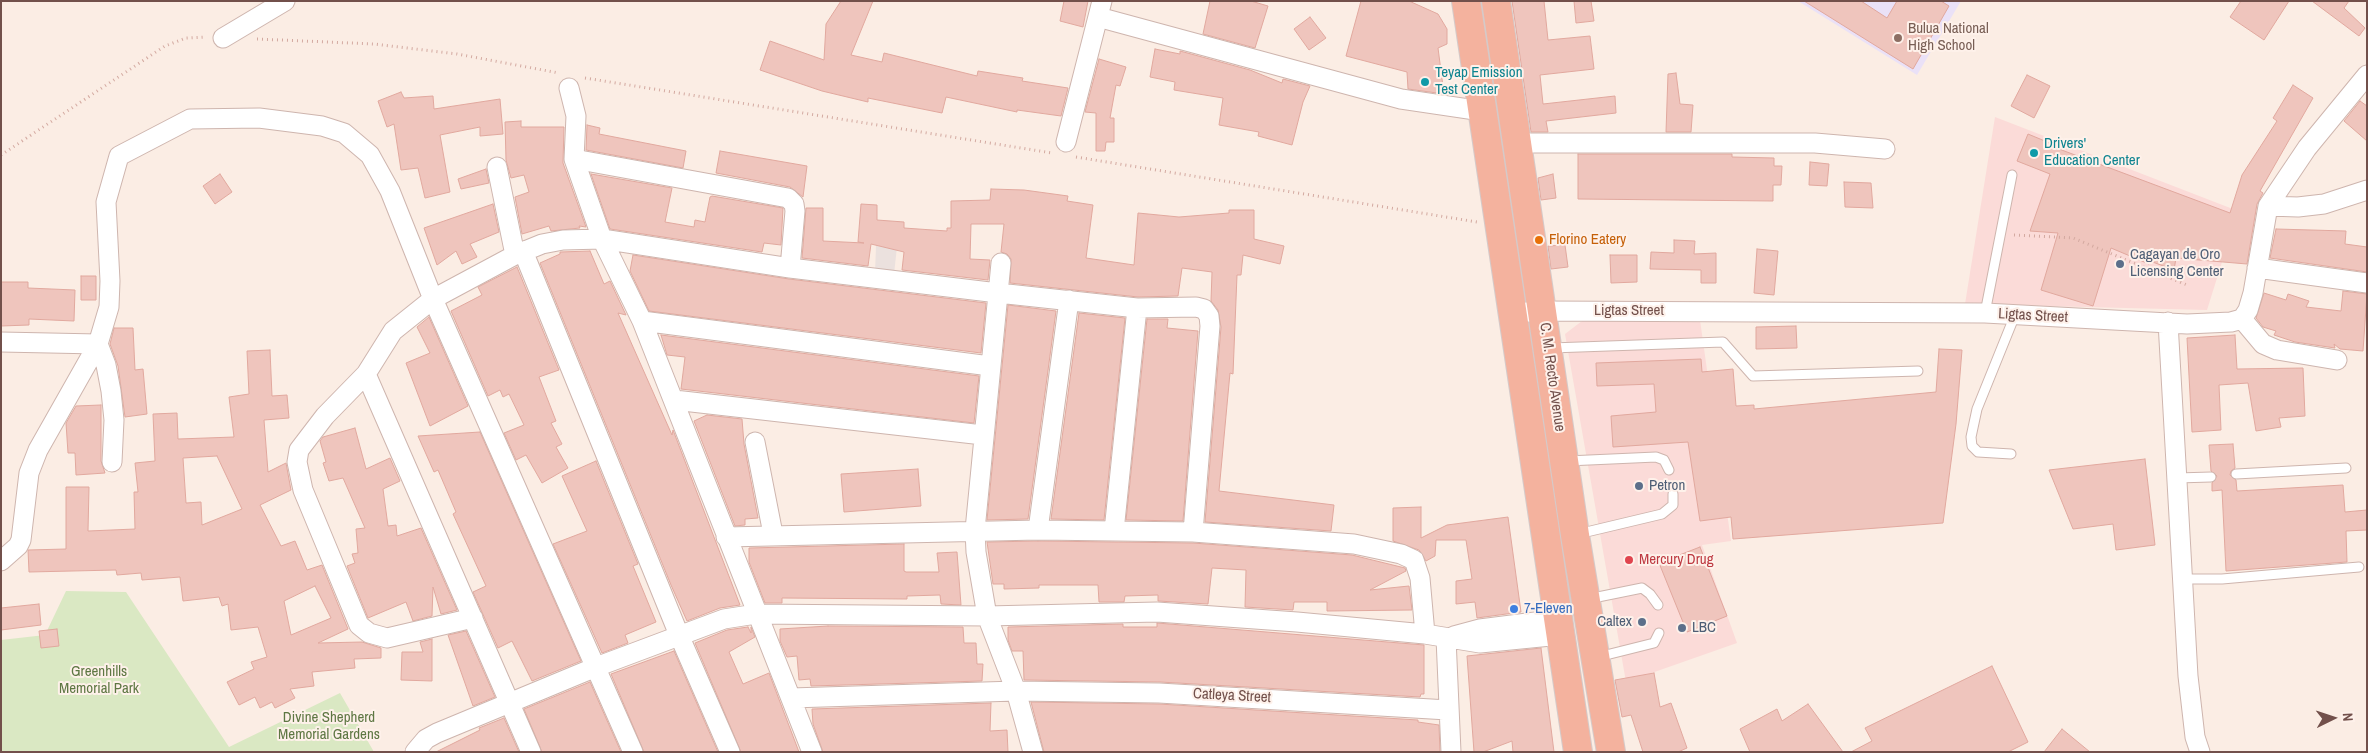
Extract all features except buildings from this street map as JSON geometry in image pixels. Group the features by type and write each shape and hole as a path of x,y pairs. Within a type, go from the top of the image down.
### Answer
{"highway":[{"name":"C. M. Recto Avenue","path":"1466,1 1578,752"},
{"name":"C. M. Recto Avenue","path":"1496,1 1575,535 1611,752"}],"street":[{"path":"223,38 284,1"},
{"path":"1064,151 1100,9 1401,99 1482,111"},
{"path":"2338,360 2278,350 2263,344 2242,319 2251,302 2268,206 2307,148 2367,75"},
{"path":"573,80 576,116 574,159 602,239 642,321 812,752"},
{"path":"1,561 18,546 21,540 25,491 29,473 38,450 98,344 109,306 110,281 106,202 118,156 190,119 259,118 322,126 344,133 370,155 390,191 433,299 633,752"},
{"path":"1517,143 1815,143 1885,149"},
{"path":"574,159 788,198 794,204 795,211 790,268"},
{"path":"497,167 519,253 730,752"},
{"path":"2268,206 2298,208 2324,204 2367,190"},
{"path":"473,618 387,638 364,630 355,617 303,490 297,462 299,450 306,439 366,374 394,331 433,299 519,253 552,242 602,239 790,268 998,293 1137,308 1196,307 1204,309 1209,316 1210,326 1193,532"},
{"path":"1001,264 983,435 975,530 976,552 987,616 1016,691 1033,752"},
{"path":"2257,268 2367,283"},
{"path":"1038,530 1069,300"},
{"path":"1114,531 1137,308"},
{"name":"Ligtas Street","path":"1513,313 1543,310 2015,314 2187,324 2231,322 2242,319"},
{"path":"642,321 990,366"},
{"path":"2168,322 2188,676 2195,737 2200,752"},
{"path":"1,342 98,344"},
{"path":"98,344 106,365 114,420 112,462"},
{"path":"366,374 531,752"},
{"path":"674,400 983,435"},
{"path":"755,442 773,534"},
{"path":"726,537 773,534 1038,530 1193,532 1354,544 1408,556 1414,560 1418,568 1425,634"},
{"path":"415,752 426,739 437,733 596,667 724,619 756,614 987,616 1107,612 1203,614 1425,634 1446,638 1480,629 1560,627"},
{"path":"1446,638 1451,752"},
{"name":"Catleya Street","path":"791,698 1016,691 1222,695 1448,710"}],"lane":[{"path":"1985,314 2012,175"},
{"path":"2011,454 1978,452 1972,446 1971,437 1977,409 2015,314"},
{"path":"1548,348 1724,342 1754,376 1918,371"},
{"path":"1564,461 1656,457 1664,460 1669,470"},
{"path":"2236,474 2346,468"},
{"path":"2177,478 2211,477"},
{"path":"1575,535 1662,514 1673,505 1673,494"},
{"path":"2182,579 2222,579 2359,568"},
{"path":"1586,599 1642,588 1650,594 1658,606"},
{"path":"1595,658 1654,643 1660,633"}],"path":[{"path":"1,155 165,46 186,38 374,44 457,54 573,80 1064,151 1500,226"},
{"path":"2001,234 2073,238 2187,285"}],"shaded area":[{"name":"Bulua National High School","path":"1798,1 1961,1 1917,75"},
{"path":"1995,117 2238,211 2207,310 1965,304"},
{"path":"876,246 897,247 894,274 875,273"},
{"path":"1700,320 1731,541 1702,545 1737,643 1626,682 1565,334 1582,321"}],"green space":[{"name":"Greenhills Memorial Park","path":"66,591 126,592 229,747 340,693 374,752 1,752 1,640 45,635"}],"place":[{"name":"Bulua National High School","path":"1898,38"},
{"name":"Teyap Emission Test Center","path":"1425,82"},
{"name":"Drivers' Education Center","path":"2034,153"},
{"name":"Florino Eatery","path":"1539,240"},
{"name":"Cagayan de Oro Licensing Center","path":"2120,264"},
{"name":"Petron","path":"1639,486"},
{"name":"Mercury Drug","path":"1629,560"},
{"name":"7-Eleven","path":"1514,609"},
{"name":"Caltex","path":"1642,622"},
{"name":"LBC","path":"1682,628"}],"park label":[{"name":"Divine Shepherd Memorial Gardens","path":"329,726"}]}
